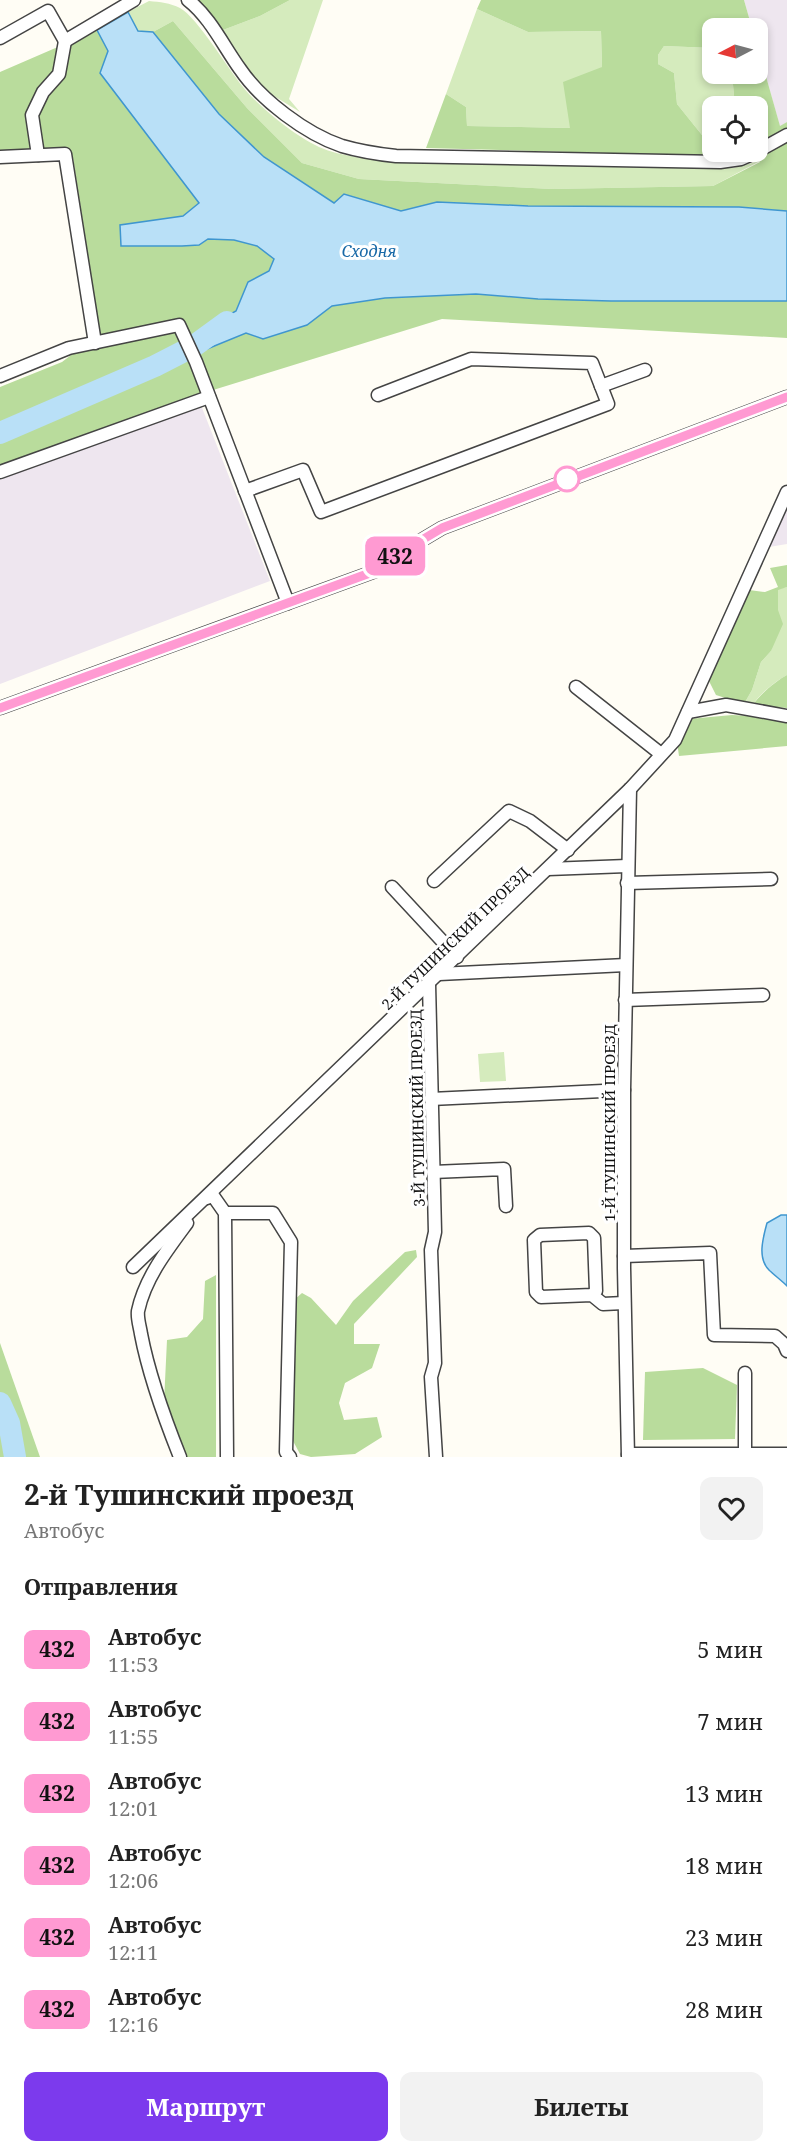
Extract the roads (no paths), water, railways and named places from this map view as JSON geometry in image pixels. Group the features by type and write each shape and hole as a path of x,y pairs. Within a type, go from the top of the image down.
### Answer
{"street":[{"path":"65,41 134,0"},
{"path":"188,0 213,28 254,88 317,135 341,145 396,156 702,162"},
{"path":"0,38 48,11 65,41 59,74 43,92 32,115 38,155"},
{"path":"768,147 787,135"},
{"path":"0,157 65,153 95,343"},
{"path":"0,376 69,348 179,325 196,363 288,603"},
{"path":"245,491 303,470 321,512 608,404 592,363 471,359 378,396"},
{"path":"601,386 645,370"},
{"path":"0,472 209,397"},
{"path":"0,708 381,569 395,556 442,528 787,397"},
{"name":"2-Й ТУШИНСКИЙ ПРОЕЗД","path":"133,1267 548,869 630,789 675,740 787,492"},
{"path":"576,687 661,754"},
{"path":"688,712 726,705 787,716"},
{"name":"1-Й ТУШИНСКИЙ ПРОЕЗД","path":"628,1455 624,1304 624,1090 630,789"},
{"path":"434,881 509,811 530,821 568,849"},
{"path":"548,869 627,866"},
{"path":"627,883 771,879"},
{"path":"392,887 457,957"},
{"path":"439,974 626,965"},
{"name":"3-Й ТУШИНСКИЙ ПРОЕЗД","path":"429,984 435,1232 431,1250 435,1363 431,1377 436,1457"},
{"path":"625,1000 763,995"},
{"path":"431,1100 624,1090"},
{"path":"433,1172 504,1169 506,1206"},
{"path":"180,1457 163,1414 145,1355 138,1314 146,1287 163,1256 211,1193 225,1213 227,1457"},
{"path":"225,1213 273,1213 291,1242 286,1452 290,1457"},
{"path":"591,1295 596,1291 594,1238 589,1233 540,1235 534,1240 536,1292 541,1297 591,1295 603,1304 624,1304"},
{"path":"624,1256 710,1252 714,1335 776,1336 787,1351"},
{"path":"744,1454 745,1373"},
{"path":"628,1455 787,1455"}],"water":[{"path":"128,12 138,31 153,32 219,114 264,157 334,203 344,194 401,211 437,202 528,206 739,207 787,211 787,301 611,301 476,294 385,298 332,306 307,325 263,339 246,333 207,349 197,333 236,311 248,282 269,271 274,259 257,246 234,240 208,239 199,245 182,246 121,246 120,225 183,216 199,203 100,73 108,51 97,30"},
{"path":"781,1215 787,1215 787,1286 765,1265 762,1254 767,1223"}],"waterway":[{"name":"Сходня","path":"0,433 155,366 194,346 227,322"},
{"name":"Сходня","path":"0,1403 9,1423 15,1457"}]}
